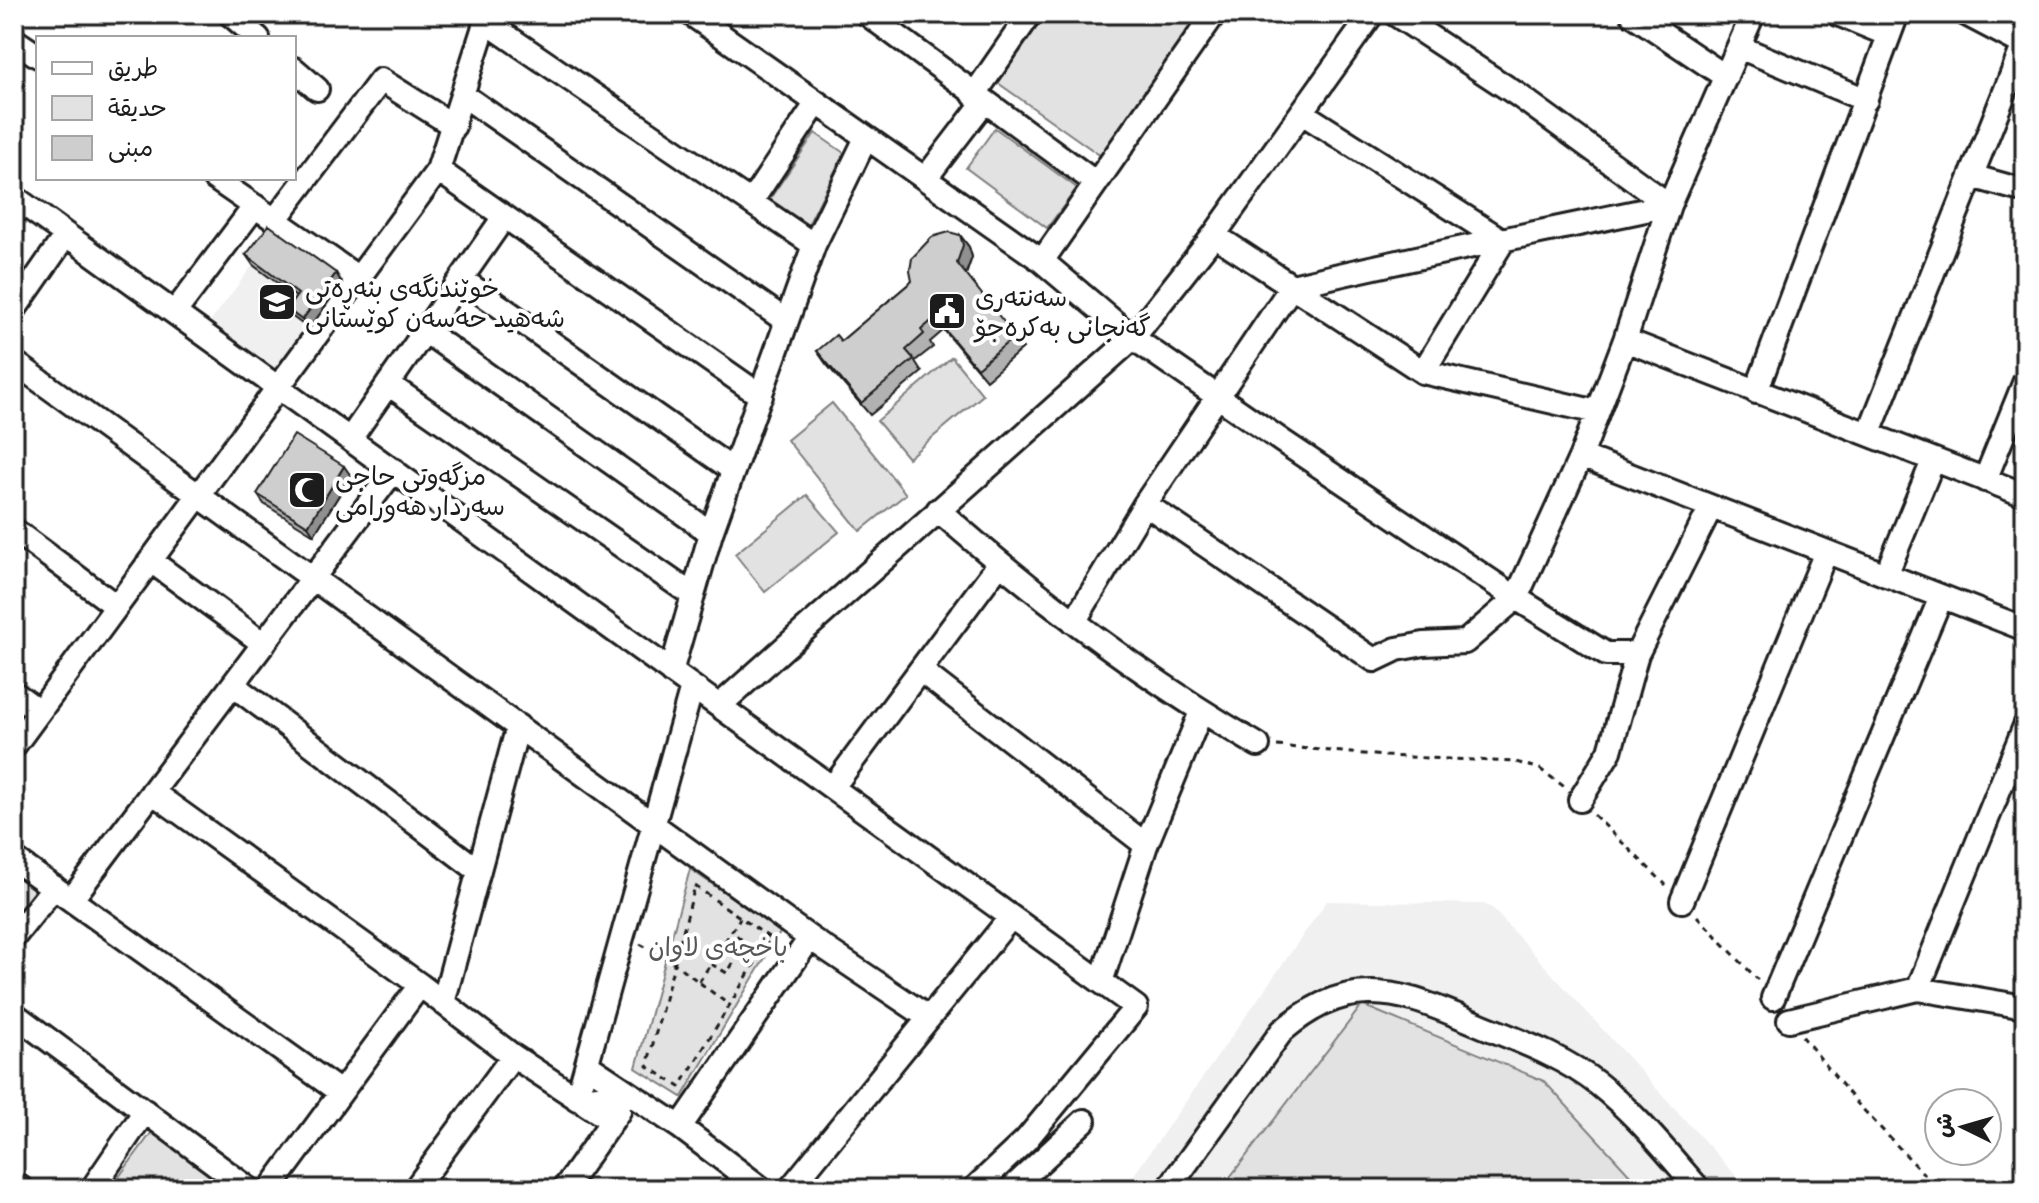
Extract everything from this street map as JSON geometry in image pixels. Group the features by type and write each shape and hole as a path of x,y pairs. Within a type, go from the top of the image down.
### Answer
{"street":[{"path":"230,14 256,36"},
{"path":"691,14 1042,261 1133,338 1217,397 1516,598 1606,654 1637,654"},
{"path":"867,14 1096,183"},
{"path":"925,179 1030,14"},
{"path":"1042,261 1214,14"},
{"path":"719,706 1133,338 1214,235 1372,14"},
{"path":"1395,14 1518,95 1669,205"},
{"path":"1632,14 1726,77"},
{"path":"1145,504 1374,660 1411,646 1465,642 1516,598 1581,456 1625,340 1669,205 1753,14"},
{"path":"1756,392 1893,25 1838,14"},
{"path":"1869,433 2024,45 1966,14"},
{"path":"14,746 438,170 487,18 814,245"},
{"path":"14,40 36,55"},
{"path":"1739,47 1866,100"},
{"path":"296,71 317,89"},
{"path":"275,220 381,80 454,126"},
{"path":"463,95 786,321"},
{"path":"751,202 816,104"},
{"path":"1302,113 1503,241"},
{"path":"671,672 691,594 786,321 814,245 866,138"},
{"path":"438,170 761,396"},
{"path":"1971,176 2025,191"},
{"path":"217,180 357,277"},
{"path":"14,197 1136,1007 1026,1140 974,1189"},
{"path":"1074,622 1145,504 1292,286 1418,256 1669,205"},
{"path":"175,312 255,206"},
{"path":"350,439 504,217"},
{"path":"14,310 66,235"},
{"path":"1214,235 1423,372 1597,412"},
{"path":"1423,372 1503,241"},
{"path":"461,279 733,470"},
{"path":"425,331 711,533"},
{"path":"1625,340 2025,495"},
{"path":"14,362 810,938 929,1018"},
{"path":"1985,480 2025,381"},
{"path":"388,384 691,594"},
{"path":"1581,456 2025,629"},
{"path":"1886,575 1933,461"},
{"path":"14,937 63,893 152,792 394,470"},
{"path":"1580,800 1610,751 1637,654 1711,507"},
{"path":"938,510 999,564 1074,622 1201,712 1258,745"},
{"path":"14,530 116,606"},
{"path":"1682,901 1826,552"},
{"path":"151,561 264,644"},
{"path":"833,787 999,564"},
{"path":"1773,998 1941,597"},
{"path":"920,670 1146,845"},
{"path":"233,685 479,871"},
{"path":"577,1099 692,687"},
{"path":"14,693 39,711"},
{"path":"1101,982 1146,845 1201,712"},
{"path":"443,1003 518,726"},
{"path":"1918,989 2025,726"},
{"path":"152,792 420,985 513,1056 612,1121"},
{"path":"14,859 340,1092"},
{"path":"790,1189 1011,917"},
{"path":"680,1127 810,938"},
{"path":"270,1189 420,985"},
{"path":"1789,1020 1918,989 2025,1007"},
{"path":"1168,1189 1282,1031 1322,1003 1366,993 1388,993 1419,1001 1538,1048 1568,1064 1622,1104 1699,1189"},
{"path":"14,1014 249,1189"},
{"path":"415,1189 513,1056"},
{"path":"587,1065 680,1127 753,1186"},
{"path":"587,1065 612,1121"},
{"path":"577,1099 630,1094"},
{"path":"564,1189 630,1094"},
{"path":"92,1189 145,1111"},
{"path":"1011,1189 1084,1121"},
{"path":"14,1183 22,1189"}],"path":[{"path":"1258,745 1398,757 1516,762 1540,769 1580,800 1682,901 1773,998"},
{"path":"695,886 770,938 680,1087 647,1066 674,963 695,886"},
{"path":"699,982 740,917"},
{"path":"711,964 727,973 746,943 731,931"},
{"path":"624,934 674,963 729,1005"},
{"path":"1789,1020 1857,1103 1938,1189"}],"shaded area":[{"name":"خوێندنگەی بنەڕەتی شەهید حەسەن کوێستانی","path":"275,235 342,283 279,372 211,321"},
{"path":"1327,901 1483,904 1492,908 1748,1189 1124,1189"}],"green space":[{"path":"1046,14 1199,14 1101,156 998,83"},
{"path":"995,128 1077,188 1047,228 966,168"},
{"path":"815,133 844,153 808,225 769,200"},
{"path":"952,357 983,395 908,458 877,421"},
{"path":"832,403 906,494 860,531 787,440"},
{"path":"807,495 839,532 765,592 735,554"},
{"path":"14,867 44,889 14,930"},
{"name":"باخچەی لاوان","path":"690,869 781,931 682,1097 636,1068"},
{"path":"1362,1005 1544,1081 1643,1189 1221,1189"},
{"path":"152,1132 230,1189 110,1189"}],"building":[{"path":"269,225 336,273 302,320 287,309 298,294 246,255"},
{"name":"سەنتەری گەنجانی بەکرەجۆ","path":"949,232 960,235 963,245 957,263 1015,336 977,368 935,318 921,330 924,334 906,350 914,359 861,403 817,351 836,335 841,341 912,281 912,258 932,237"},
{"name":"مزگەوتی حاجی سەردار هەورامی","path":"294,435 344,466 308,526 257,494"}],"place":[{"name":"خوێندنگەی بنەڕەتی شەهید حەسەن کوێستانی","path":"277,302"},
{"name":"سەنتەری گەنجانی بەکرەجۆ","path":"947,311"},
{"name":"مزگەوتی حاجی سەردار هەورامی","path":"307,490"}]}
